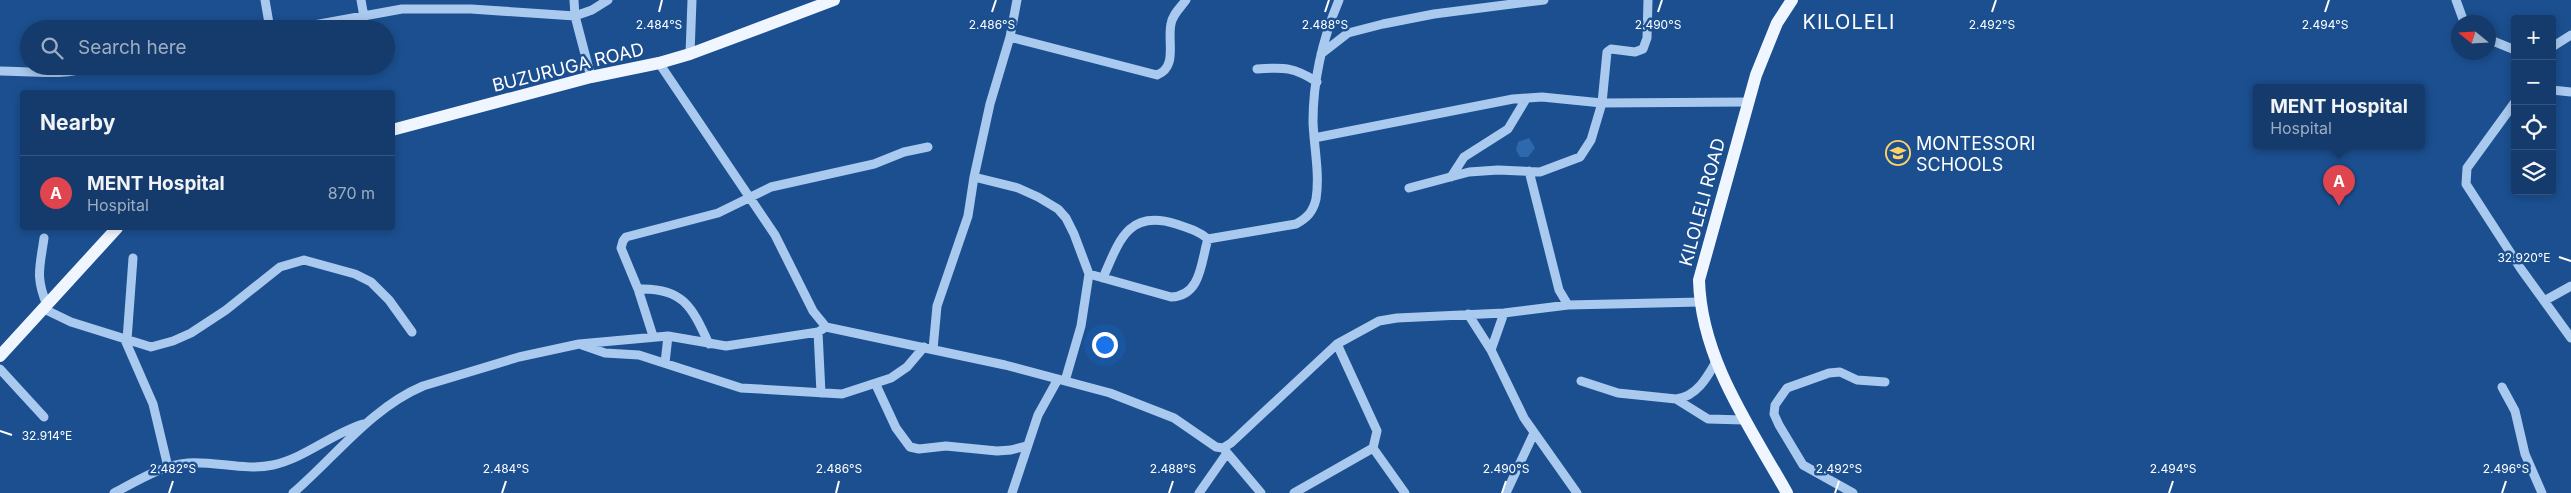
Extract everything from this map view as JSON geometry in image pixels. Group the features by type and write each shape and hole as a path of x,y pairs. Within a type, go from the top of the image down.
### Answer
{"main road":[{"name":"BUZURUGA ROAD","path":"395,129 590,77 659,63 690,54 834,0"},
{"name":"KILOLELI ROAD","path":"1787,493 1744,420 1717,360 1700,302 1699,280 1702,261 1747,102 1770,40 1792,0"},
{"path":"0,356 115,230"}],"street":[{"path":"266,0 269,20"},
{"path":"361,0 364,17"},
{"path":"574,0 575,16 590,77"},
{"path":"346,20 402,10 469,4 575,16 592,10 608,0"},
{"path":"684,0 692,3 690,54"},
{"path":"579,344 605,353 628,353 666,363 708,379 741,388 842,394 876,385 906,367 929,348 938,306 968,216 974,177 990,104 1010,37 1017,0"},
{"path":"1010,37 1158,75 1169,66 1171,22 1186,0"},
{"path":"1103,278 1119,241 1138,222 1165,221 1196,231 1208,239 1296,224 1312,212 1318,183 1314,138 1317,82 1324,37 1339,0"},
{"path":"1321,54 1348,33 1365,28 1434,14 1544,0"},
{"path":"1409,188 1470,172 1498,170 1540,172 1580,157 1591,140 1602,103 1608,50 1635,52 1643,49 1646,45 1648,0"},
{"path":"2456,0 2461,15"},
{"path":"2556,44 2571,35"},
{"path":"2496,42 2511,48"},
{"path":"659,63 775,235 822,329 821,393"},
{"path":"1257,69 1290,68 1303,72 1317,82"},
{"path":"0,72 20,72"},
{"path":"2556,90 2571,92"},
{"path":"1314,138 1494,102 1526,98 1542,97 1602,103 1747,102"},
{"path":"1451,177 1464,157 1508,129 1526,98"},
{"path":"2513,105 2467,168 2466,184 2544,302 2571,338"},
{"path":"653,336 638,289 621,248 626,237 718,213 771,187 874,164 928,147"},
{"path":"1529,171 1559,290 1568,305"},
{"path":"974,177 1018,188 1058,208 1066,218 1074,234 1089,274 1081,326 1062,380 1038,415 1026,446 1012,493"},
{"path":"44,238 39,280 46,307 71,322 151,347 173,341 208,322 280,267 304,260 355,274 371,282 389,300 412,332"},
{"path":"1089,274 1171,297 1178,297 1198,281 1208,239"},
{"path":"133,258 126,340 153,404 168,467"},
{"path":"2544,302 2571,286"},
{"path":"638,289 664,290 682,299 698,320 709,344"},
{"path":"1199,493 1225,451 1246,430 1337,344 1379,321 1397,318 1504,313 1568,305 1700,302"},
{"path":"1491,350 1504,313"},
{"path":"1468,314 1491,350 1524,418 1576,493"},
{"path":"293,493 366,423 408,392 423,386 519,357 579,344 668,336 726,346 822,329 929,348 1062,380 1142,404 1174,418 1216,447 1225,451 1261,493"},
{"path":"666,363 668,336"},
{"path":"1294,493 1372,448 1377,431 1337,344"},
{"path":"1582,381 1618,393 1684,399 1698,388 1717,360"},
{"path":"0,369 44,417"},
{"path":"1853,493 1803,465 1779,425 1774,414 1775,405 1787,388 1830,373 1840,372 1857,380 1885,382"},
{"path":"876,385 896,428 910,447 919,449 936,446 997,451 1026,446"},
{"path":"2502,387 2515,411 2525,454 2542,493"},
{"path":"1676,399 1708,419 1744,420"},
{"path":"114,493 168,467 191,463 252,467 272,466 300,456 342,432 366,423"},
{"path":"1506,493 1534,433"},
{"path":"1372,448 1405,493"}],"shaded area":[{"path":"1529,138 1535,148 1528,157 1520,157 1516,150 1518,142"}],"place":[{"name":"MONTESSORI SCHOOLS","path":"1898,153"},
{"name":"MENT Hospital","path":"2339,206"}],"district":[{"name":"KILOLELI","path":"1849,22"}]}
